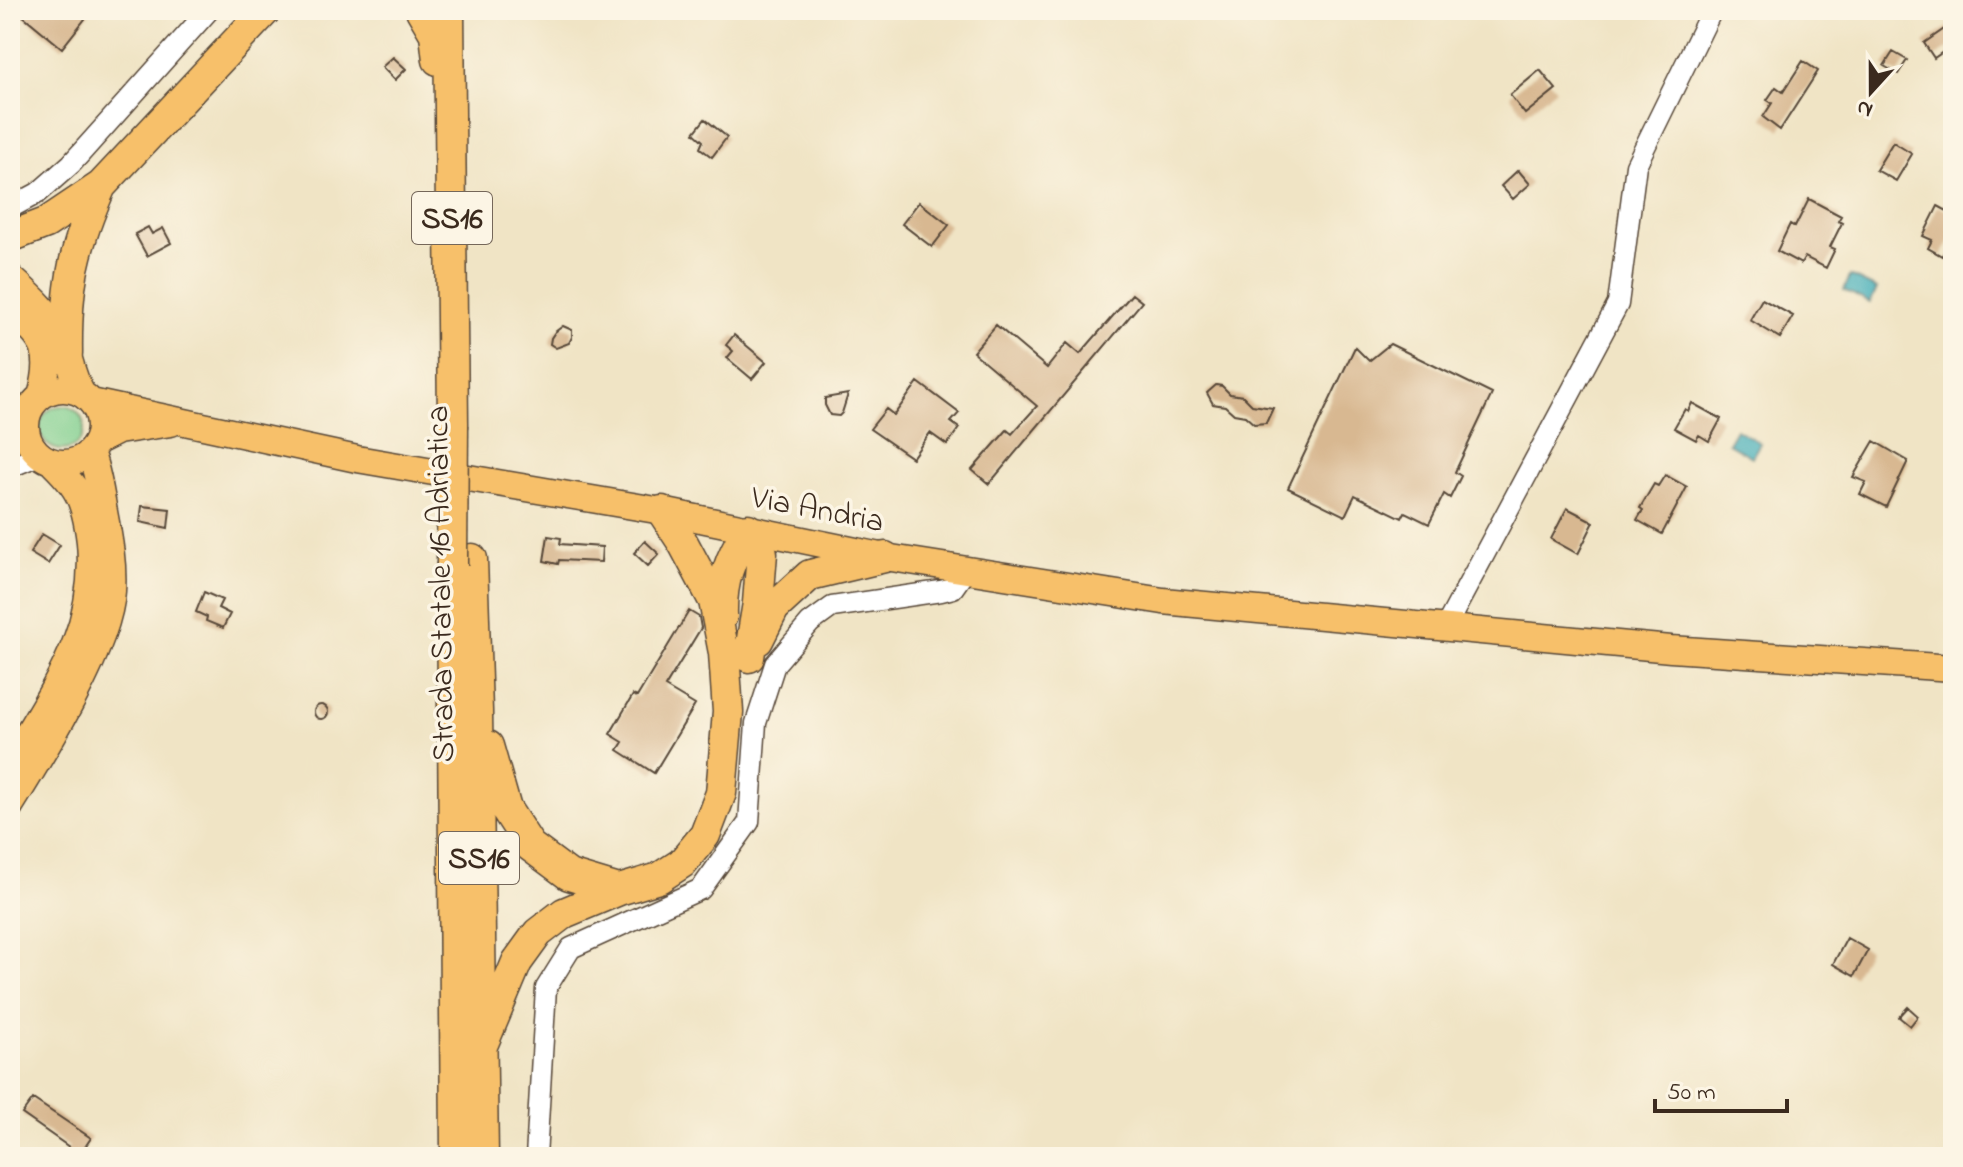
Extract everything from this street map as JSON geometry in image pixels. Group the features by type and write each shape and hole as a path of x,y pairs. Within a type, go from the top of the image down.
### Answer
{"highway":[{"path":"10,237 46,223 101,186 266,10"},
{"name":"SS16","path":"421,10 435,34 451,165"},
{"name":"Strada Statale 16 Adriatica","path":"449,10 451,165 463,423"},
{"name":"Strada Statale 16 Adriatica","path":"456,1157 468,10"},
{"path":"67,353 68,290 80,235 101,186"},
{"name":"SS16","path":"662,511 714,601 736,655"},
{"name":"SS16","path":"481,1048 517,962 538,933 564,913 619,890 659,878 682,863 705,835 721,793 736,655 722,594 731,556 748,529"},
{"path":"736,655 774,608 810,575 885,557"},
{"name":"Strada Statale 16 Adriatica","path":"462,562 477,711 483,1157"},
{"name":"SS16","path":"477,711 506,809 530,846 569,875 619,890"}],"main road":[{"path":"10,277 47,313 62,338 75,381 100,420 94,446 109,538 112,593 106,620 77,690 10,806"},
{"path":"10,310 35,332 45,347 48,364 41,396 28,414 26,425 32,446 74,487 82,503 89,535 91,589 74,647 10,763"},
{"name":"Via Andria","path":"41,396 61,389 86,398 357,459 662,511 885,557 1163,601 1671,649 1953,668"},
{"name":"Via Andria","path":"45,458 72,462 118,431 182,420"}],"street":[{"path":"10,208 38,193 71,164 209,10"},
{"path":"1445,628 1618,304 1636,165 1712,10"},
{"path":"10,467 45,458"},
{"path":"536,1157 546,988 571,948 701,889 749,822 756,723 775,664 810,623 832,607 953,588 965,571"}],"green space":[{"path":"62,406 78,412 84,428 78,444 62,450 46,444 40,428 46,412"}],"water":[{"path":"1850,276 1877,289 1870,303 1844,290"},
{"path":"1736,429 1760,443 1752,457 1728,443"}],"building":[{"path":"16,10 92,10 62,48"},
{"path":"1953,23 1953,45 1934,58 1924,43"},
{"path":"1893,52 1907,60 1898,74 1884,66"},
{"path":"393,57 406,69 395,80 382,67"},
{"path":"1803,61 1818,71 1780,130 1763,117 1772,103 1767,100 1776,87 1783,92"},
{"path":"1540,70 1556,89 1525,114 1510,95"},
{"path":"705,119 727,137 712,157 700,148 703,141 694,133"},
{"path":"1893,142 1912,154 1896,181 1876,170"},
{"path":"1518,170 1530,184 1513,199 1501,186"},
{"path":"1809,199 1841,216 1838,221 1842,223 1830,247 1835,249 1826,268 1805,257 1801,264 1777,251 1790,224 1795,227"},
{"path":"919,202 949,225 932,247 902,224"},
{"path":"1938,206 1953,214 1953,235 1942,256 1928,248 1932,240 1923,236"},
{"path":"148,227 152,234 163,228 171,243 147,256 135,234"},
{"path":"1132,294 1142,302 989,484 972,470 1007,430 1012,434 1037,406 973,352 996,325 1047,368 1067,343 1080,354"},
{"path":"1762,299 1793,316 1780,338 1750,320"},
{"path":"563,326 572,330 572,337 569,343 556,348 550,344 551,338"},
{"path":"734,335 766,362 752,379 727,358 733,351 726,345"},
{"path":"1390,344 1492,394 1455,472 1461,476 1450,498 1444,494 1429,524 1405,512 1402,518 1355,495 1345,516 1288,488 1355,347 1369,361"},
{"path":"918,382 959,413 951,422 959,428 947,445 930,433 912,458 870,429 886,409 894,415"},
{"path":"1216,385 1222,386 1230,394 1243,396 1252,405 1273,408 1266,423 1254,424 1225,406 1213,404 1207,393"},
{"path":"848,394 842,413 839,416 830,415 825,398"},
{"path":"1692,403 1721,419 1709,441 1699,435 1696,440 1674,428"},
{"path":"1874,441 1908,461 1886,507 1860,494 1866,482 1853,477"},
{"path":"1665,475 1687,487 1662,534 1637,520 1643,510 1640,508 1654,484 1658,486"},
{"path":"142,506 170,509 168,528 140,522"},
{"path":"1567,508 1594,522 1578,554 1551,539"},
{"path":"42,534 60,545 48,564 30,553"},
{"path":"548,536 561,538 560,544 602,547 601,562 559,560 558,564 544,561"},
{"path":"645,541 659,554 648,566 634,553"},
{"path":"204,592 222,600 218,608 230,614 223,628 206,621 207,617 196,612"},
{"path":"689,611 699,617 701,628 665,687 695,705 654,773 618,750 623,742 610,734 633,695 637,697"},
{"path":"321,705 328,712 321,719 314,712"},
{"path":"1847,938 1868,950 1854,976 1833,964"},
{"path":"1908,1007 1918,1016 1910,1026 1899,1017"},
{"path":"33,1099 91,1138 78,1157 62,1157 69,1147 22,1114"}]}
